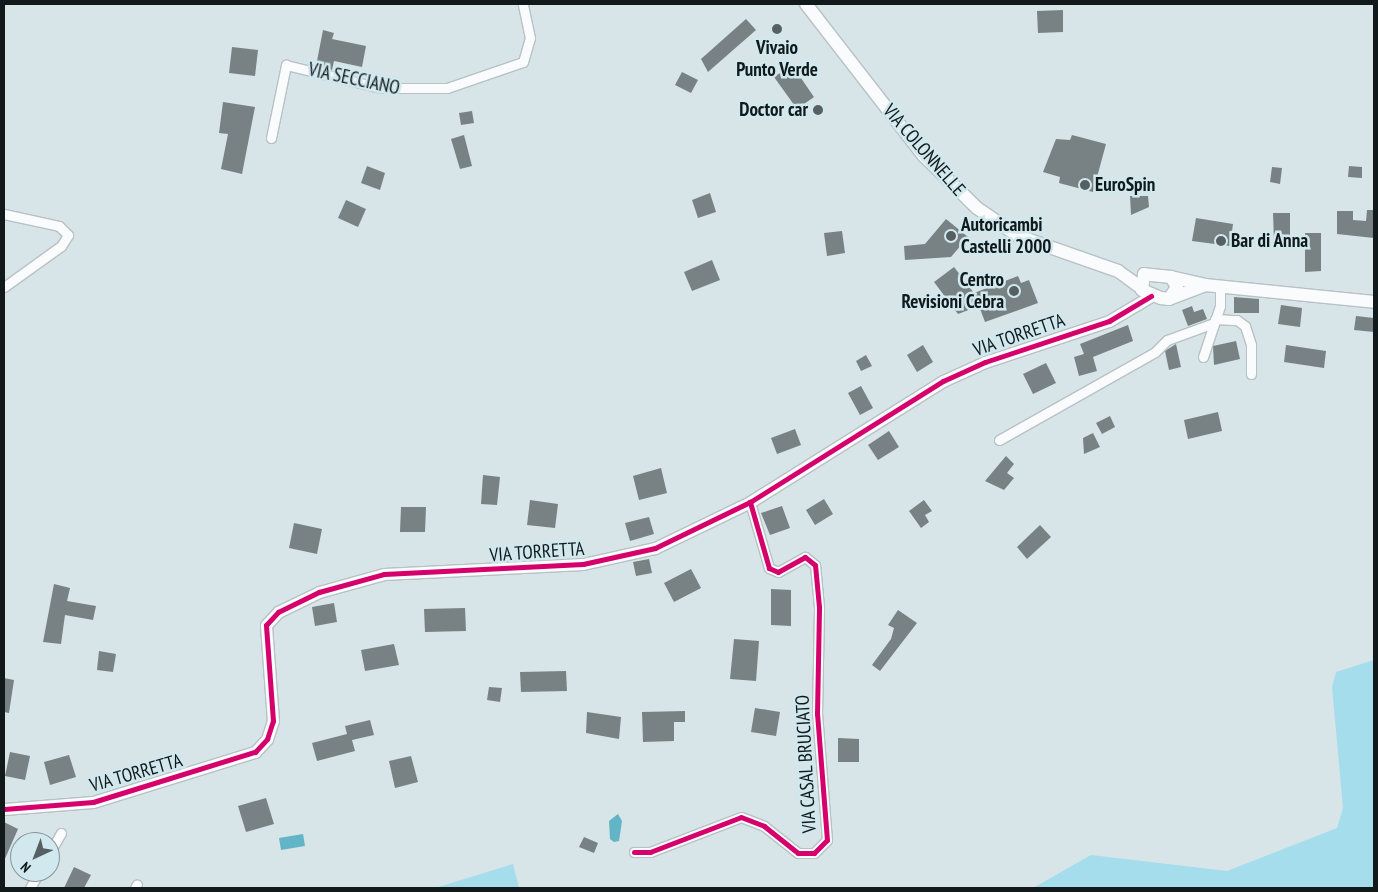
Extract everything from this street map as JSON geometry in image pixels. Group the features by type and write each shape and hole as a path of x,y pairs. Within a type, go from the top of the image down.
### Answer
{"main road":[{"name":"VIA COLONNELLE","path":"806,4 924,156 977,208 1028,240 1142,280 1151,296"},
{"path":"1169,299 1177,287 1171,277"},
{"path":"1142,280 1171,277 1204,285 1374,302"},
{"path":"1151,296 1169,299 1204,285"}],"street":[{"name":"VIA SECCIANO","path":"270,138 286,65 381,88 448,88 523,62 530,38 523,4"},
{"path":"4,214 59,226 68,236 61,246 4,287"},
{"path":"1203,357 1215,321 1220,286"},
{"name":"VIA TORRETTA","path":"4,810 92,802 255,752 267,739 272,721 266,625 278,612 324,590 384,574 611,560 664,545 750,502 951,377 1109,321 1151,296"},
{"path":"999,440 1155,352 1167,340 1215,321 1238,320 1245,326 1251,345 1251,374"},
{"name":"VIA CASAL BRUCIATO","path":"634,852 650,852 741,817 758,822 798,853 814,853 827,840 817,714 819,607 815,565 805,557 778,572 769,568 750,502"}],"shaded area":[{"path":"1374,660 1374,888 1033,888 1091,855 1227,871 1337,828 1343,808 1332,687 1336,672"},
{"path":"618,814 622,821 619,841 614,842 610,839 609,821"},
{"path":"303,834 305,846 281,850 279,838"},
{"path":"513,864 519,888 435,888"}],"building":[{"path":"1063,10 1063,32 1038,33 1037,11"},
{"path":"746,19 756,30 708,72 701,59"},
{"path":"323,30 334,33 332,39 366,46 362,67 334,61 332,70 316,66"},
{"path":"232,47 258,50 255,76 229,73"},
{"path":"792,65 814,97 797,109 774,77"},
{"path":"682,72 698,80 691,93 675,85"},
{"path":"223,102 255,107 242,174 221,169 228,134 219,133"},
{"path":"472,111 474,123 461,125 459,113"},
{"path":"464,135 472,166 460,169 451,139"},
{"path":"1072,135 1106,144 1093,192 1059,183 1060,177 1043,172 1056,139 1070,140"},
{"path":"367,166 385,173 380,190 361,183"},
{"path":"1349,166 1362,167 1362,178 1348,177"},
{"path":"1272,167 1282,168 1280,184 1270,182"},
{"path":"710,193 716,212 698,218 692,200"},
{"path":"1130,196 1148,196 1149,207 1131,215"},
{"path":"346,200 366,209 358,227 338,218"},
{"path":"1367,210 1374,210 1374,238 1337,234 1337,211 1353,211 1353,220 1366,221"},
{"path":"1273,213 1290,213 1290,241 1274,241"},
{"path":"1196,218 1233,224 1230,246 1192,241"},
{"path":"946,219 968,237 951,257 905,260 904,246 925,244"},
{"path":"842,231 845,253 827,256 824,233"},
{"path":"1305,233 1321,233 1321,271 1305,272"},
{"path":"712,260 720,280 692,291 684,272"},
{"path":"954,267 974,293 1018,276 1021,283 1029,280 1038,303 985,322 979,306 958,314 934,282"},
{"path":"1234,297 1259,299 1259,313 1234,313"},
{"path":"1281,305 1302,308 1300,327 1278,324"},
{"path":"1192,306 1194,312 1203,309 1207,319 1188,326 1182,310"},
{"path":"1356,316 1374,318 1374,332 1354,330"},
{"path":"1128,325 1133,341 1093,357 1097,371 1079,376 1074,357 1084,354 1080,344"},
{"path":"1236,341 1240,359 1214,365 1213,346"},
{"path":"1176,344 1181,367 1169,370 1165,351"},
{"path":"923,345 933,362 917,372 907,355"},
{"path":"1286,345 1326,351 1324,368 1284,362"},
{"path":"866,355 872,366 861,371 856,361"},
{"path":"1046,363 1056,383 1033,394 1023,374"},
{"path":"861,386 873,408 860,415 848,393"},
{"path":"1218,412 1222,431 1188,439 1184,420"},
{"path":"1110,416 1115,427 1102,434 1096,423"},
{"path":"795,429 801,445 777,454 771,438"},
{"path":"889,431 899,447 878,460 868,445"},
{"path":"1093,433 1100,447 1084,454 1083,438"},
{"path":"1006,456 1014,464 1007,473 1014,478 1004,490 985,481"},
{"path":"661,468 667,493 639,500 633,476"},
{"path":"483,475 500,477 497,505 481,504"},
{"path":"824,499 833,514 815,525 806,510"},
{"path":"530,500 558,504 555,528 527,525"},
{"path":"924,500 932,511 925,515 929,522 921,528 909,511"},
{"path":"782,506 790,528 770,535 761,513"},
{"path":"401,507 426,507 425,532 400,532"},
{"path":"649,517 654,534 630,541 625,523"},
{"path":"294,523 322,529 317,554 289,548"},
{"path":"1040,525 1051,537 1027,559 1017,547"},
{"path":"649,559 652,573 636,576 633,562"},
{"path":"691,569 701,588 674,602 664,583"},
{"path":"54,584 70,588 67,601 96,606 93,620 65,615 61,644 43,642"},
{"path":"771,589 791,590 791,626 771,625"},
{"path":"334,603 337,622 315,626 312,607"},
{"path":"465,608 466,631 425,632 424,609"},
{"path":"898,610 917,623 880,671 872,665 891,639 894,628 888,625"},
{"path":"734,639 759,641 756,681 730,679"},
{"path":"394,644 399,665 365,671 361,650"},
{"path":"99,651 116,654 113,672 97,670"},
{"path":"566,671 567,691 521,692 520,672"},
{"path":"4,678 14,680 9,713 4,712"},
{"path":"489,687 502,688 500,702 487,700"},
{"path":"755,708 780,712 776,736 751,732"},
{"path":"685,711 685,722 674,722 674,741 643,742 642,712"},
{"path":"587,712 621,717 619,739 586,733"},
{"path":"370,720 374,735 352,740 355,751 317,761 312,743 347,734 345,726"},
{"path":"838,738 859,739 859,762 838,762"},
{"path":"10,752 30,756 25,780 5,776"},
{"path":"69,755 76,777 50,785 44,762"},
{"path":"411,756 418,782 395,788 389,761"},
{"path":"266,798 274,824 246,832 238,806"},
{"path":"4,822 18,829 17,832 10,832 10,847 4,861"},
{"path":"584,837 598,843 594,853 579,847"},
{"path":"74,867 91,875 84,888 64,888"}],"cycle path":[{"path":"4,809 93,802 255,752 267,739 273,721 266,625 278,612 319,592 384,574 583,564 655,548 750,502 943,381 985,362 1109,321 1151,296"},
{"path":"634,852 650,852 741,817 764,826 798,853 814,853 827,840 817,714 819,607 815,565 805,557 778,572 769,568 750,502"}],"place":[{"name":"Vivaio Punto Verde","path":"777,29"},
{"name":"Doctor car","path":"818,110"},
{"name":"EuroSpin","path":"1085,185"},
{"name":"Autoricambi Castelli 2000","path":"951,236"},
{"name":"Bar di Anna","path":"1221,241"},
{"name":"Centro Revisioni Cebra","path":"1014,291"}]}
